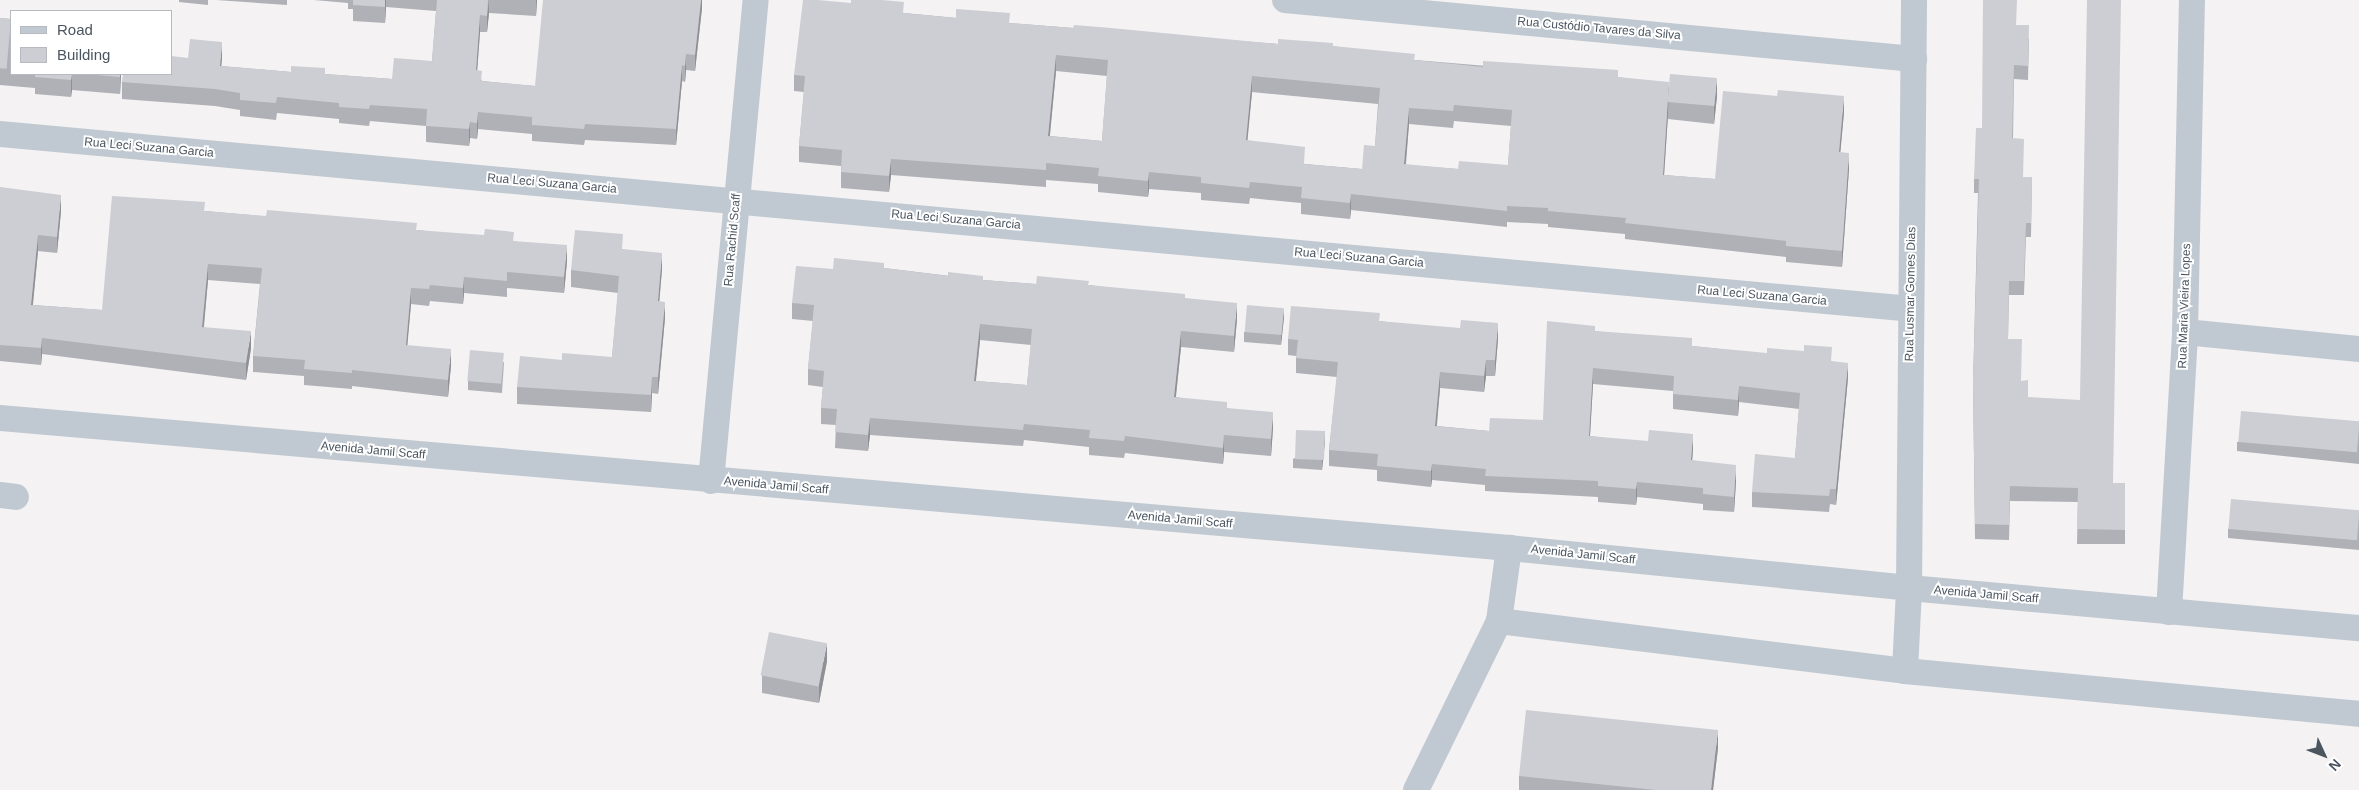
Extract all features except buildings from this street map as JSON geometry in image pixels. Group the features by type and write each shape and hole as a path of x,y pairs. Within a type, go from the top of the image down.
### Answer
{"street":[{"name":"Rua Rachid Scaff","path":"711,481 756,0"},
{"name":"Rua Custódio Tavares da Silva","path":"1285,0 1914,58"},
{"name":"Rua Lusmar Gomes Dias","path":"1905,671 1909,588 1914,0"},
{"name":"Rua Maria Vieira Lopes","path":"2169,612 2185,332 2192,0"},
{"name":"Rua Leci Suzana Garcia","path":"0,134 1911,309"},
{"path":"2185,332 2359,349"},
{"name":"Avenida Jamil Scaff","path":"0,418 711,481 1509,548 1909,588 2359,628"},
{"path":"1416,790 1499,621 1509,548"},
{"path":"1499,621 1905,671 2359,714"}]}
